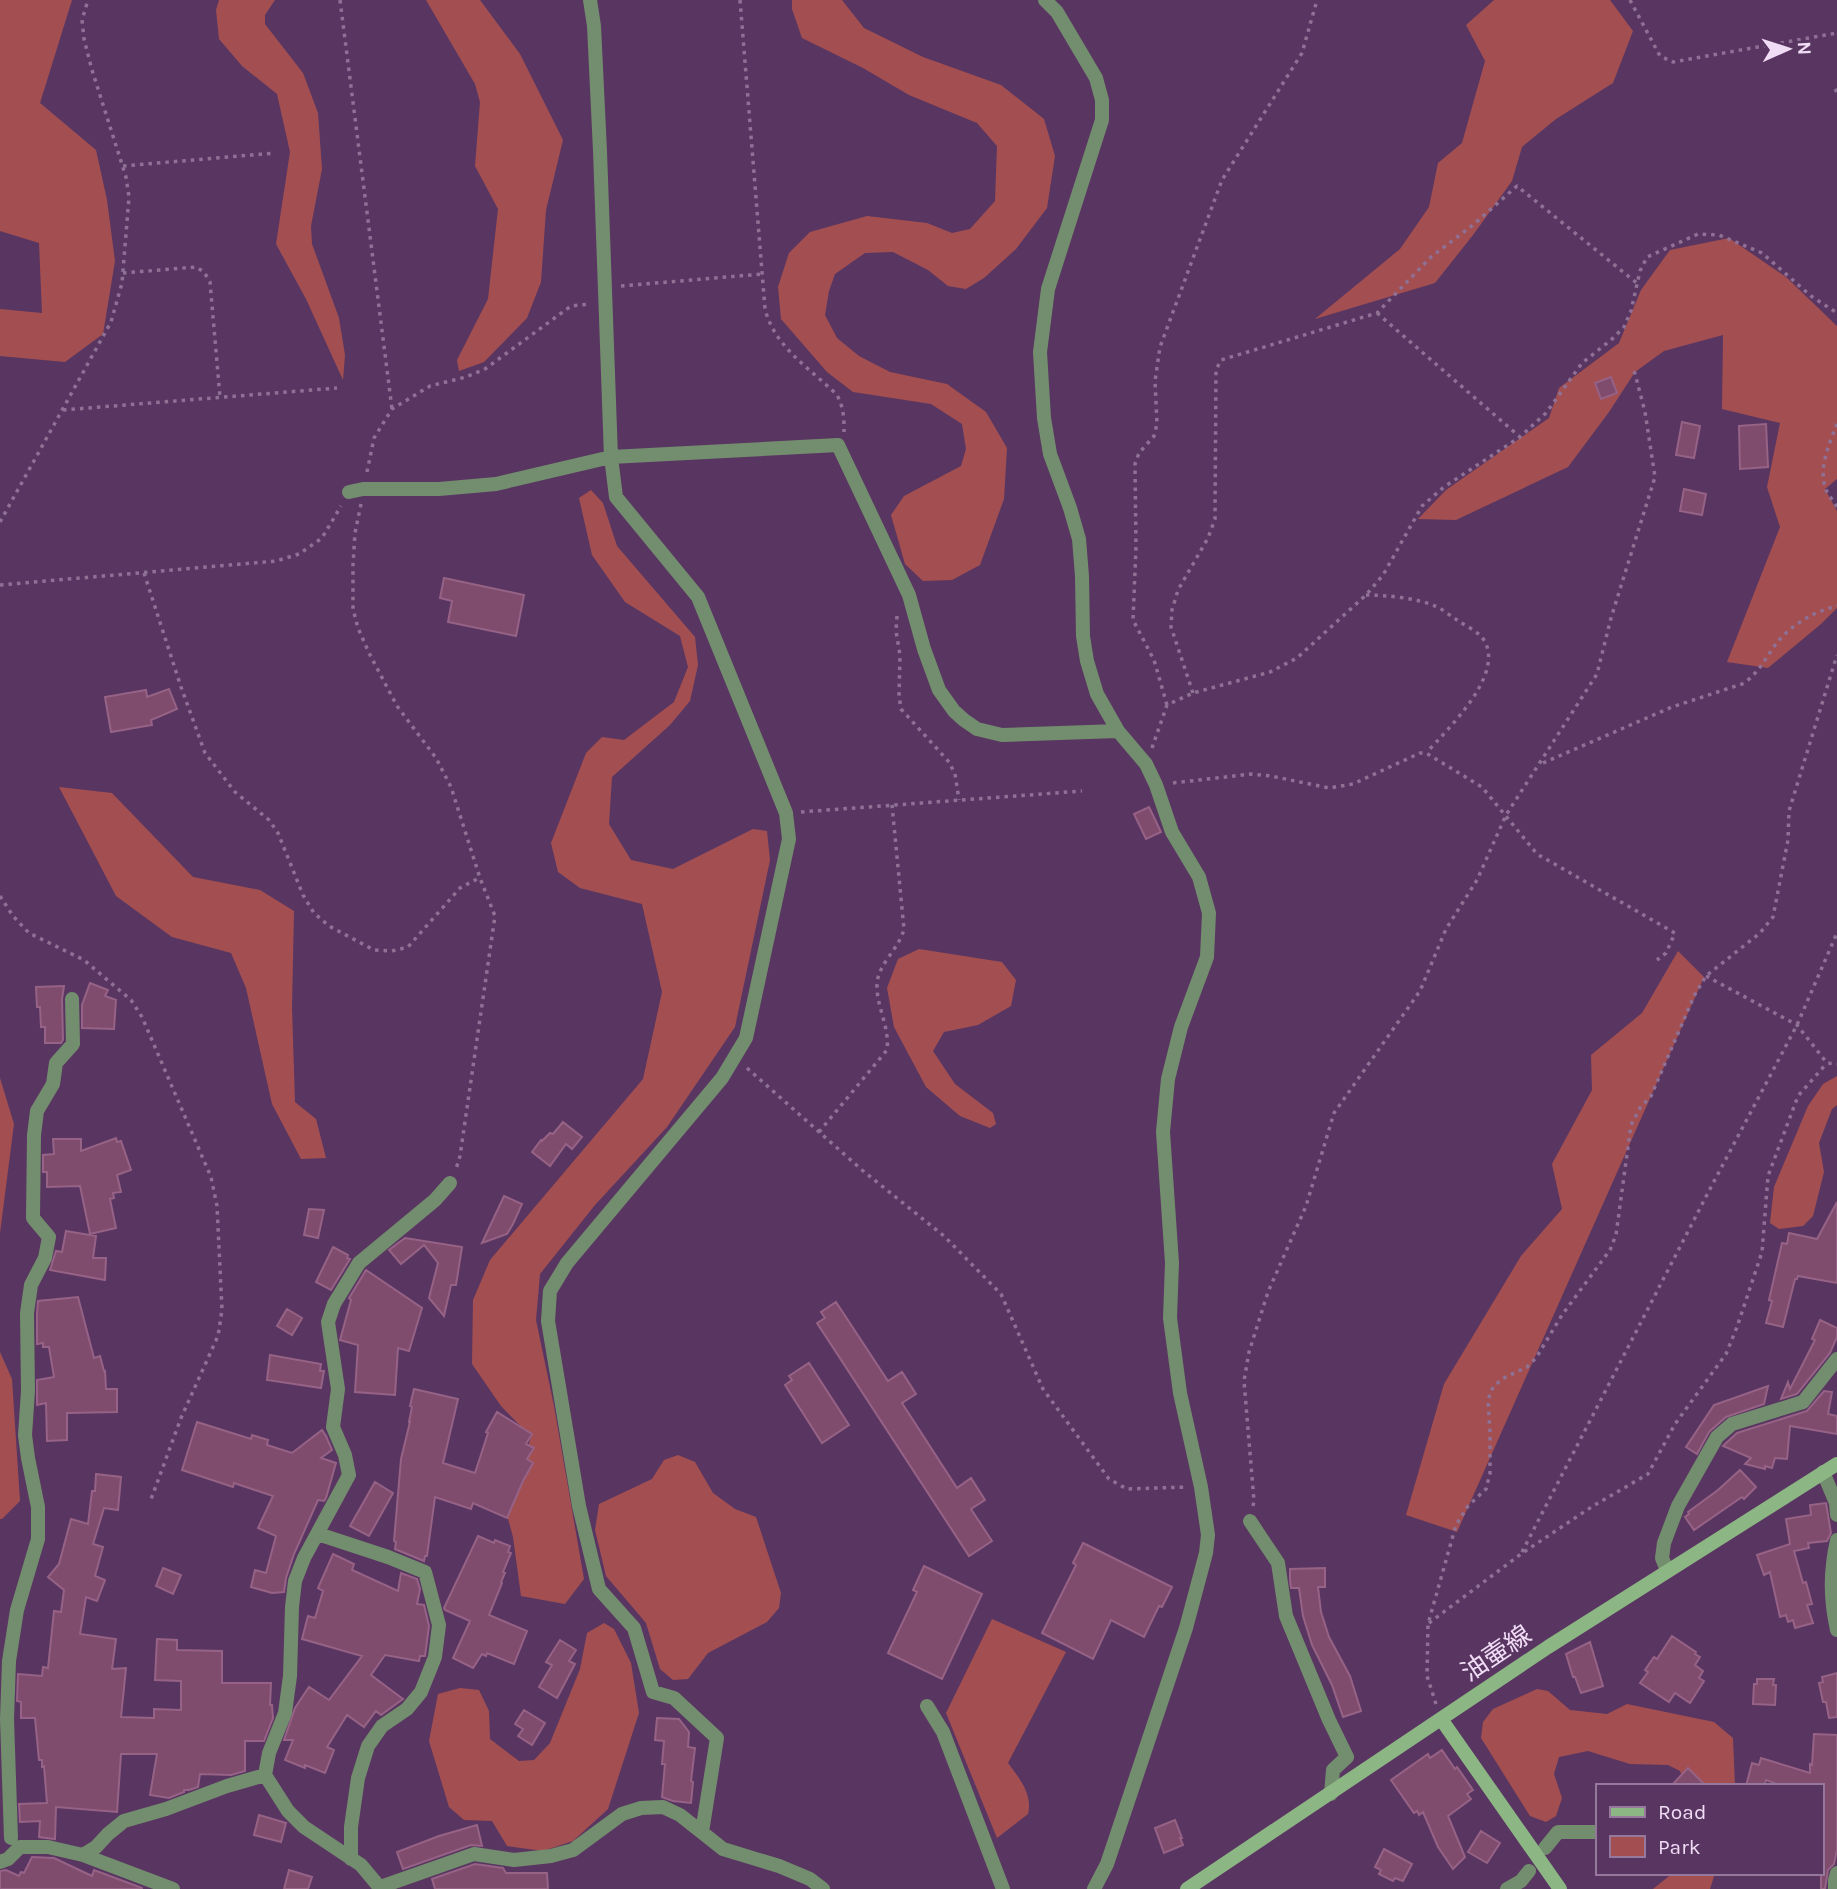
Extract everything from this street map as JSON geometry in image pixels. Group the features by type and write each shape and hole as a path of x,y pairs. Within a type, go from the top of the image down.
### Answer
{"main road":[{"name":"油壷線","path":"1187,1889 1667,1570 1837,1464"},
{"path":"1441,1719 1560,1889"}],"street":[{"path":"590,0 594,26 611,457 616,497 698,597 786,813 789,838 746,1038 722,1078 567,1263 550,1292 548,1321 579,1506 599,1589 634,1628 653,1692 674,1698 717,1738 702,1832"},
{"path":"1045,0 1057,12 1096,78 1102,100 1102,120 1048,289 1041,352 1044,418 1050,454 1079,539 1083,636 1087,661 1097,694 1118,731 1146,764 1172,832 1199,877 1209,913 1207,957 1181,1027 1168,1079 1163,1132 1172,1263 1170,1318 1180,1393 1201,1487 1208,1535 1206,1553 1186,1628 1107,1864 1094,1889"},
{"path":"356,490 439,489 496,484 611,457 838,444 909,595 939,690 954,711 977,729 1002,735 1118,731"},
{"path":"0,1862 8,1858 10,1840 7,1719 9,1661 17,1610 38,1539 38,1507 25,1435 28,1391 27,1313 31,1284 46,1258 49,1237 33,1218 34,1135 37,1111 53,1084 57,1063 73,1044 72,999"},
{"path":"450,1183 435,1200 359,1263 334,1304 328,1322 338,1389 333,1427 345,1455 349,1475 304,1558 295,1581 290,1676 285,1713 269,1753 265,1775 288,1811 304,1827 361,1865 381,1888 474,1854 514,1860 551,1856 573,1850 622,1814 641,1808 663,1807 680,1815 723,1849 779,1866 810,1879 823,1889"},
{"path":"1667,1570 1662,1558 1664,1543 1678,1506 1717,1437 1732,1424 1803,1402 1837,1359"},
{"path":"1823,1472 1836,1503 1837,1515"},
{"path":"1250,1521 1278,1563 1286,1616 1347,1757 1333,1770 1331,1794"},
{"path":"318,1534 425,1572 439,1625 435,1657 421,1692 407,1709 383,1726 368,1746 358,1778 351,1827 351,1859"},
{"path":"1837,1540 1831,1566 1833,1611 1837,1630"},
{"path":"927,1706 943,1732 1003,1889"},
{"path":"83,1855 96,1847 124,1821 265,1775"},
{"path":"1545,1848 1558,1832 1596,1832"},
{"path":"10,1840 83,1855 173,1889"},
{"path":"1507,1889 1521,1881 1529,1871"},
{"path":"1835,1889 1837,1873"}],"path":[{"path":"0,522 111,322 122,284 129,197 123,166 84,39 82,20 88,0"},
{"path":"340,0 392,409"},
{"path":"740,0 767,316 777,338 786,349 825,383 842,404 844,437 838,444"},
{"path":"1146,764 1167,705 1153,660 1133,620 1135,464 1139,453 1154,436 1157,424 1154,381 1160,347 1222,180 1302,53 1317,0"},
{"path":"1630,0 1660,56 1674,62 1837,33"},
{"path":"123,166 275,153"},
{"path":"1193,693 1171,627 1171,610 1178,590 1208,538 1215,519 1216,370 1221,360 1377,313 1431,257 1517,186 1638,284"},
{"path":"1167,705 1193,693 1270,672 1297,658 1366,595 1382,575 1422,506 1444,487 1520,436 1546,413 1582,363 1624,327 1631,311 1640,271 1647,257 1698,234 1719,235 1762,253 1811,296 1837,313"},
{"path":"122,273 196,267 204,272 210,282 220,397"},
{"path":"605,287 762,274"},
{"path":"0,585 276,561 299,554 322,538 356,490 374,438 392,409 430,386 485,369 571,306 606,303"},
{"path":"1377,313 1520,436"},
{"path":"1250,1521 1254,1501 1244,1381 1248,1352 1269,1292 1306,1206 1334,1112 1420,991 1446,929 1477,880 1506,815 1597,674 1611,618 1655,477 1645,412 1634,370"},
{"path":"63,410 337,388"},
{"path":"1837,424 1826,454 1824,471 1826,490 1837,507"},
{"path":"356,490 353,609 358,628 397,706 436,758 451,787 495,916 460,1156 450,1183"},
{"path":"144,573 205,752 235,792 269,820 278,833 303,895 314,913 329,926 374,950 392,951 408,947 460,888 480,878"},
{"path":"1366,595 1388,595 1434,605 1481,635 1487,645 1488,663 1482,682 1461,714 1426,753"},
{"path":"1540,764 1672,706 1742,684 1751,679 1781,638 1808,616 1837,606"},
{"path":"897,611 901,709 949,762 955,774 959,800"},
{"path":"1441,1719 1427,1676 1428,1624 1456,1525 1468,1506 1486,1489 1490,1473 1488,1400 1493,1387 1502,1379 1527,1367 1536,1358 1562,1315 1610,1250 1616,1235 1631,1125 1640,1108 1651,1096 1694,996 1706,976 1760,933 1773,917 1788,840 1789,811 1837,655"},
{"path":"1156,785 1251,774 1329,788 1353,784 1420,753 1426,753 1482,787 1537,855 1675,933 1666,953 1657,960"},
{"path":"786,813 1082,791"},
{"path":"818,1132 887,1050 888,1039 877,982 880,971 902,940 904,929 892,805"},
{"path":"0,896 13,916 29,933 84,960 131,1000 142,1017 211,1177 217,1206 222,1310 218,1336 181,1418 150,1502"},
{"path":"1521,1555 1710,1187 1797,1025 1837,933"},
{"path":"1706,976 1797,1025 1827,1063 1837,1065"},
{"path":"735,1058 862,1170 944,1236 1001,1294 1043,1389 1109,1479 1127,1489 1201,1487"},
{"path":"1428,1624 1592,1506 1648,1474 1675,1424 1726,1353 1762,1252 1768,1176 1798,1096 1827,1063"}],"green space":[{"path":"0,0 72,0 40,103 96,150 107,200 115,261 103,334 65,362 0,356 0,309 42,313 39,243 0,231"},
{"path":"219,0 275,0 265,15 265,24 303,73 318,113 322,169 311,226 312,244 339,318 345,355 343,380 306,299 276,244 290,152 277,94 242,66 219,39 216,10"},
{"path":"426,0 480,0 520,54 563,140 546,210 541,282 527,318 484,362 459,371 457,360 488,299 498,209 475,166 480,102 475,84"},
{"path":"792,0 842,0 864,28 923,57 1001,85 1044,119 1055,156 1047,208 1016,249 984,278 966,289 948,286 928,270 893,252 865,253 835,274 829,291 825,315 837,338 859,356 890,372 947,384 986,412 1007,448 1004,499 980,565 952,580 923,581 905,564 891,515 904,496 961,466 966,449 962,424 931,404 853,392 827,372 781,319 778,287 789,253 810,232 867,216 927,223 952,233 970,229 995,201 997,146 977,123 909,95 863,68 802,38 792,9"},
{"path":"1494,0 1610,0 1633,31 1613,83 1556,119 1522,147 1512,181 1435,283 1315,319 1400,249 1429,207 1438,163 1462,143 1485,61 1466,25"},
{"path":"1729,238 1786,277 1837,326 1837,479 1825,489 1837,511 1837,608 1768,668 1727,662 1780,527 1767,487 1780,423 1722,409 1723,335 1664,351 1635,372 1568,467 1456,520 1418,519 1446,490 1549,418 1559,388 1619,343 1641,290 1670,250"},
{"path":"591,490 603,503 617,546 695,637 698,665 690,701 670,725 612,777 609,824 631,860 673,869 753,829 767,831 770,860 735,1027 667,1127 595,1205 540,1274 536,1320 584,1579 565,1604 521,1596 513,1537 507,1515 531,1437 501,1406 472,1364 473,1300 490,1260 643,1079 662,992 642,904 580,888 558,872 551,843 586,753 602,737 624,740 674,702 688,667 680,636 625,602 592,555 579,498"},
{"path":"59,787 112,793 193,877 260,890 294,911 292,1007 295,1102 316,1119 326,1158 301,1159 272,1104 246,988 231,953 172,937 116,896"},
{"path":"919,949 1002,962 1016,980 1011,1006 978,1025 944,1032 933,1051 955,1084 993,1113 996,1124 990,1128 960,1116 926,1087 894,1027 887,988 898,959"},
{"path":"1678,951 1704,977 1457,1532 1406,1515 1444,1384 1521,1256 1562,1209 1552,1164 1592,1090 1591,1055 1642,1013"},
{"path":"1837,1076 1837,1105 1832,1109 1819,1143 1824,1172 1813,1216 1803,1226 1779,1229 1770,1223 1774,1187 1808,1106 1823,1084"},
{"path":"0,1078 14,1124 0,1233"},
{"path":"0,1352 12,1379 20,1501 2,1519 0,1519"},
{"path":"678,1455 695,1462 713,1493 735,1509 756,1517 781,1593 779,1608 767,1622 708,1653 688,1679 673,1680 660,1669 646,1623 606,1576 595,1530 599,1504 652,1479 664,1460"},
{"path":"992,1619 1066,1652 1008,1763 1027,1793 1028,1814 997,1838 946,1713"},
{"path":"604,1623 614,1629 631,1663 639,1713 608,1809 573,1841 543,1851 507,1846 492,1821 464,1820 449,1807 429,1741 438,1694 460,1688 479,1690 489,1711 490,1739 519,1761 534,1760 550,1743 580,1669 587,1633"},
{"path":"1537,1689 1548,1691 1570,1710 1607,1714 1627,1704 1714,1722 1733,1738 1735,1784 1685,1784 1680,1771 1668,1765 1630,1764 1588,1751 1559,1757 1554,1774 1562,1798 1556,1816 1546,1822 1530,1816 1481,1738 1483,1722 1493,1709"},
{"path":"1670,1875 1714,1875 1710,1889 1653,1889"}],"building":[{"path":"1611,377 1617,393 1601,399 1595,383"},
{"path":"1682,422 1700,426 1694,458 1676,455"},
{"path":"1766,424 1768,467 1740,469 1739,426"},
{"path":"1684,489 1706,494 1702,515 1680,511"},
{"path":"444,578 524,595 516,636 448,622 452,601 440,598"},
{"path":"169,689 177,709 151,720 152,725 111,732 105,697 146,690 147,697"},
{"path":"1149,807 1161,832 1146,839 1134,814"},
{"path":"90,983 108,990 105,996 116,1000 114,1029 82,1028 82,1005"},
{"path":"64,986 63,1040 61,1043 45,1043 45,1027 41,1027 36,987"},
{"path":"563,1122 582,1137 572,1149 566,1144 550,1166 532,1152 541,1140 550,1133 553,1134"},
{"path":"116,1138 117,1142 121,1141 131,1170 117,1175 121,1192 113,1193 114,1198 110,1199 116,1228 90,1234 80,1186 47,1187 47,1172 43,1172 43,1155 54,1154 53,1139 81,1139 81,1151"},
{"path":"504,1196 522,1204 513,1224 507,1234 482,1243"},
{"path":"1837,1202 1837,1283 1798,1276 1783,1327 1766,1323 1782,1243 1787,1244 1789,1233 1817,1239"},
{"path":"309,1209 324,1210 318,1238 304,1235"},
{"path":"66,1231 96,1236 93,1258 106,1258 105,1280 50,1270 56,1251 62,1252"},
{"path":"405,1238 462,1247 456,1285 451,1285 444,1316 429,1298 438,1263 424,1245 401,1264 389,1250"},
{"path":"333,1247 348,1255 347,1258 350,1259 331,1290 316,1282"},
{"path":"366,1270 422,1308 409,1351 398,1348 395,1395 355,1392 358,1345 340,1340 351,1300 349,1298"},
{"path":"78,1297 94,1358 100,1356 105,1371 106,1389 117,1389 117,1412 67,1413 67,1440 47,1441 46,1403 37,1405 37,1380 54,1377 49,1347 43,1347 43,1343 37,1344 38,1301"},
{"path":"836,1302 888,1381 902,1372 916,1394 902,1403 957,1488 971,1478 985,1500 971,1509 992,1541 969,1556 817,1323 825,1318 821,1312"},
{"path":"287,1309 302,1318 292,1335 277,1326"},
{"path":"1820,1320 1837,1328 1837,1337 1830,1353 1797,1394 1781,1399 1788,1382 1790,1389 1815,1340 1812,1339"},
{"path":"270,1355 321,1364 320,1371 324,1371 321,1388 267,1380"},
{"path":"809,1363 849,1425 822,1443 785,1385 792,1380 789,1376"},
{"path":"1768,1386 1764,1404 1726,1417 1709,1432 1697,1454 1686,1447 1714,1405"},
{"path":"414,1389 458,1399 443,1463 475,1473 488,1433 486,1432 497,1412 532,1434 526,1444 534,1448 527,1459 533,1463 507,1518 473,1503 471,1509 435,1497 427,1556 424,1561 395,1549 394,1541 401,1459"},
{"path":"1824,1391 1832,1392 1828,1414 1837,1416 1837,1434 1790,1426 1787,1459 1775,1458 1772,1468 1765,1466 1765,1469 1745,1464 1751,1458 1723,1446 1737,1433 1807,1411"},
{"path":"197,1422 251,1439 252,1435 268,1440 267,1445 292,1453 322,1430 326,1436 332,1450 321,1458 336,1463 326,1498 324,1501 318,1500 294,1554 284,1592 272,1593 251,1587 255,1570 266,1573 276,1536 258,1528 273,1496 234,1483 233,1487 182,1470"},
{"path":"1740,1470 1756,1487 1744,1499 1742,1497 1694,1530 1685,1517 1688,1512"},
{"path":"96,1474 121,1477 118,1510 104,1508 93,1544 103,1547 95,1576 105,1580 97,1601 86,1597 80,1634 116,1639 112,1669 126,1668 121,1717 154,1718 154,1709 181,1710 181,1681 155,1680 157,1639 177,1640 177,1650 222,1651 222,1683 271,1683 270,1705 273,1718 264,1741 245,1741 245,1771 231,1775 200,1774 198,1787 184,1790 169,1798 150,1795 157,1754 121,1754 117,1812 56,1807 55,1839 39,1837 40,1821 20,1822 19,1804 47,1803 44,1766 42,1767 42,1760 39,1760 35,1718 21,1718 21,1702 17,1701 18,1674 42,1676 43,1667 48,1668 54,1611 61,1612 64,1590 48,1577 59,1564 71,1519 88,1524"},
{"path":"375,1482 393,1493 369,1536 350,1526"},
{"path":"1826,1503 1831,1533 1827,1541 1808,1543 1809,1548 1794,1551 1812,1604 1807,1605 1813,1623 1795,1628 1793,1620 1788,1622 1786,1615 1780,1617 1770,1572 1764,1575 1757,1555 1790,1544 1786,1519 1811,1515 1810,1505"},
{"path":"478,1536 510,1546 508,1552 511,1553 503,1572 502,1583 489,1615 527,1631 514,1664 487,1653 486,1656 482,1654 473,1668 453,1658 470,1621 444,1608"},
{"path":"1083,1543 1172,1587 1144,1637 1111,1620 1093,1659 1042,1633 1076,1565 1073,1563"},
{"path":"333,1554 354,1564 352,1570 398,1591 401,1573 417,1579 420,1589 417,1604 424,1605 429,1626 425,1656 420,1656 419,1661 385,1655 371,1675 403,1699 381,1715 376,1711 364,1727 347,1715 327,1747 334,1750 325,1773 285,1760 293,1740 284,1740 295,1708 309,1687 329,1700 362,1656 302,1639 308,1616 315,1618 323,1591 318,1588"},
{"path":"924,1566 982,1594 942,1679 888,1653 917,1592 913,1590"},
{"path":"163,1568 181,1575 173,1594 156,1586"},
{"path":"1325,1568 1325,1587 1318,1587 1321,1612 1329,1637 1350,1676 1361,1711 1343,1717 1332,1685 1312,1645 1303,1616 1299,1588 1291,1588 1290,1581 1290,1569"},
{"path":"1672,1636 1700,1657 1695,1665 1703,1671 1699,1678 1704,1681 1690,1703 1675,1693 1669,1702 1640,1683 1648,1672 1645,1670 1654,1657 1657,1659"},
{"path":"560,1640 576,1650 569,1661 575,1664 557,1698 539,1687 552,1665 546,1662"},
{"path":"1590,1642 1603,1686 1581,1693 1566,1654"},
{"path":"1837,1673 1837,1717 1829,1718 1819,1683 1823,1682 1822,1677"},
{"path":"1757,1679 1774,1679 1775,1705 1753,1704 1754,1684 1757,1684"},
{"path":"524,1710 545,1723 532,1745 518,1736 523,1729 515,1724"},
{"path":"657,1718 679,1719 689,1732 688,1747 695,1748 691,1803 662,1797 664,1741 655,1740"},
{"path":"1814,1734 1837,1735 1837,1850 1834,1864 1828,1870 1825,1889 1821,1889 1823,1784 1777,1784 1766,1780 1765,1784 1747,1784 1752,1763 1759,1765 1761,1758 1810,1773 1810,1764 1812,1765"},
{"path":"1442,1750 1473,1790 1467,1794 1471,1799 1448,1816 1465,1857 1453,1869 1438,1847 1423,1812 1419,1815 1417,1811 1414,1813 1391,1780 1428,1754 1430,1758"},
{"path":"1688,1768 1704,1784 1673,1784"},
{"path":"259,1815 286,1823 281,1842 254,1835"},
{"path":"1175,1820 1183,1845 1164,1853 1155,1828"},
{"path":"477,1825 482,1846 471,1845 403,1869 397,1852"},
{"path":"1481,1831 1500,1843 1487,1863 1468,1852"},
{"path":"1384,1849 1412,1864 1403,1881 1395,1878 1393,1881 1379,1874 1381,1870 1375,1867"},
{"path":"32,1857 54,1858 92,1876 94,1870 142,1889 0,1889 0,1871 6,1870 19,1876 21,1872 24,1873"},
{"path":"475,1864 503,1868 506,1873 547,1873 548,1889 435,1889 432,1879"},
{"path":"289,1870 312,1877 308,1889 284,1889"}]}
